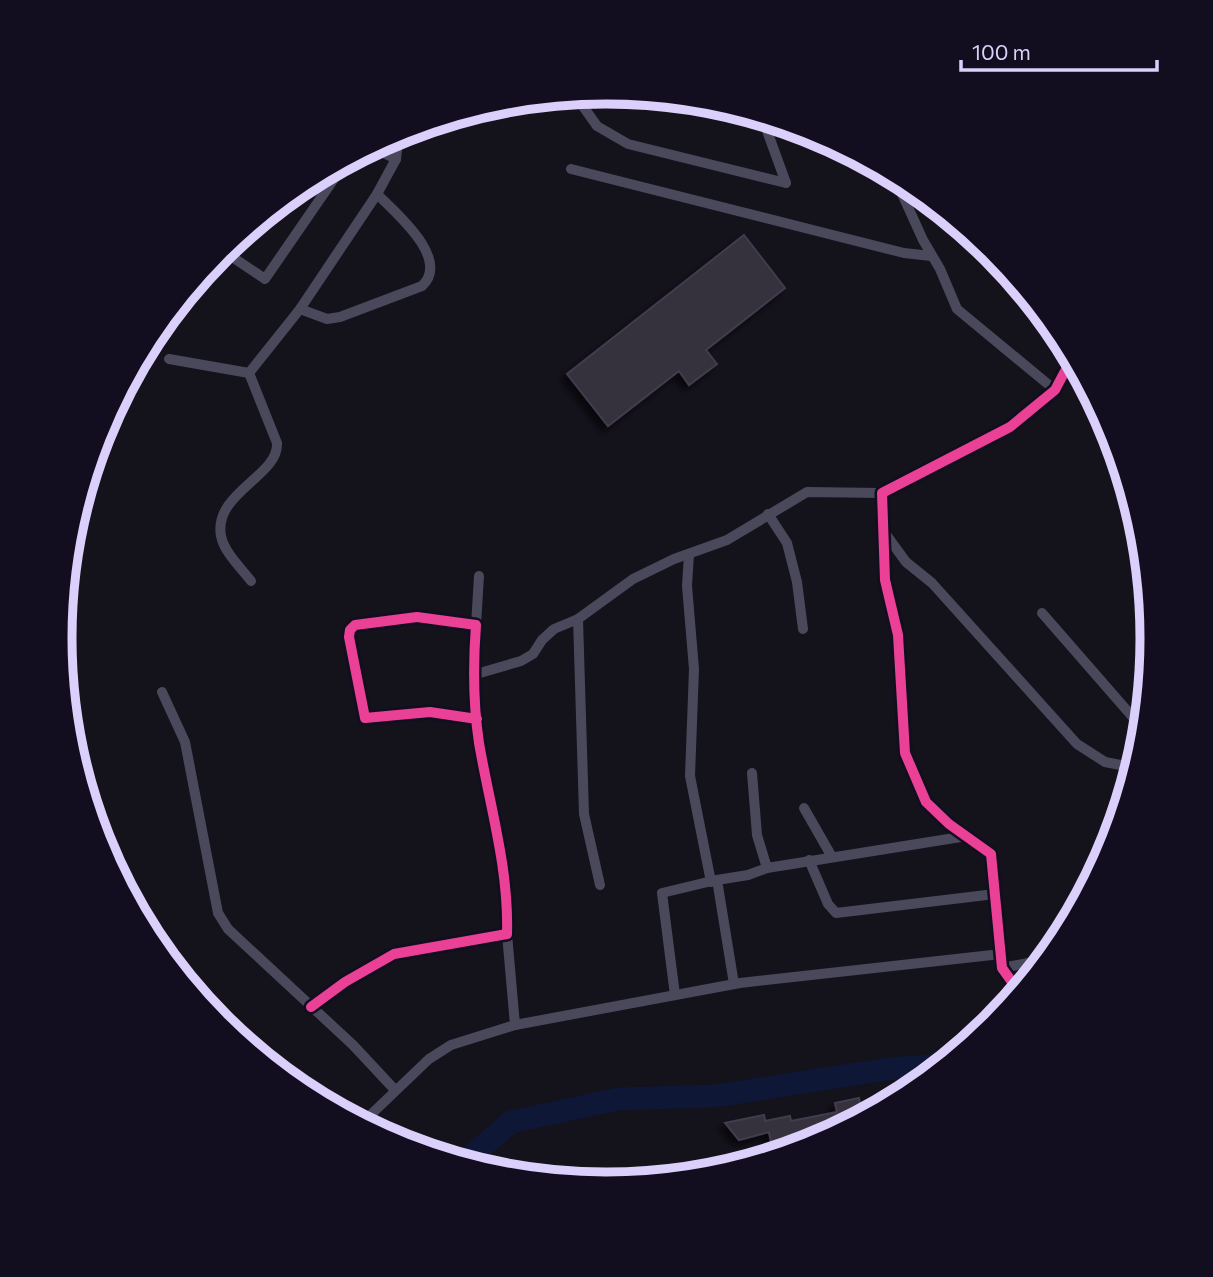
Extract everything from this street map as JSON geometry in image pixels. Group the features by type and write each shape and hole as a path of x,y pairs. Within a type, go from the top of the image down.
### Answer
{"street":[{"path":"582,105 597,127 628,144 786,183 766,128"},
{"path":"249,373 300,309 376,194 396,159 397,146"},
{"path":"383,153 396,159"},
{"path":"570,169 904,253 931,256"},
{"path":"232,257 265,279 335,178"},
{"path":"902,192 957,309 1055,390"},
{"path":"300,309 327,318 340,317 422,286 428,281 432,271 424,246 376,194"},
{"path":"169,359 249,373"},
{"path":"473,675 508,667 521,661 533,654 542,640 554,629 578,619 633,579 727,540 807,492 882,493 1010,427 1055,390 1067,367"},
{"path":"249,373 277,443 277,452 273,462 237,493 228,507 220,532 230,554 251,581"},
{"path":"882,493 885,580 898,635 905,753 926,802 949,824 991,854 1002,968 1014,985"},
{"path":"768,514 786,543 797,582 803,629"},
{"path":"882,529 906,562 932,583 1077,744 1105,762 1126,766"},
{"path":"689,554 687,586 694,669 690,776 734,984"},
{"path":"480,576 473,675 477,719 508,900 507,934 515,1025"},
{"path":"1042,613 1135,720"},
{"path":"476,625 417,617 355,625 349,638 365,718 430,712 477,719"},
{"path":"578,619 584,814 600,885"},
{"path":"162,692 184,742 218,914 228,929 353,1045 395,1090"},
{"path":"752,773 757,835 767,868"},
{"path":"804,808 832,857"},
{"path":"675,995 662,893 809,860 967,836"},
{"path":"809,860 828,904 836,913 995,894"},
{"path":"311,1007 345,982 394,954 507,934"},
{"path":"368,1117 429,1059 451,1045 515,1025 734,984 1001,954"},
{"path":"1002,968 1032,962"}],"building":[{"path":"744,235 785,288 706,350 717,364 689,385 679,371 608,426 567,374"},
{"path":"859,1098 861,1109 811,1133 772,1147 769,1132 739,1140 725,1123 764,1115 765,1121 790,1116 791,1121 837,1112 835,1103"}],"waterway":[{"path":"472,1156 511,1122 618,1099 715,1096 888,1069 928,1066"}],"cycle path":[{"path":"1014,985 1002,968 991,854 949,824 926,802 905,753 898,635 885,580 882,493 1010,427 1055,390 1067,367"},
{"path":"311,1007 345,982 394,954 507,934 502,862 477,728 476,713 474,684 476,625 417,617 355,625 350,630 349,637 365,718 430,712 477,719"}]}
